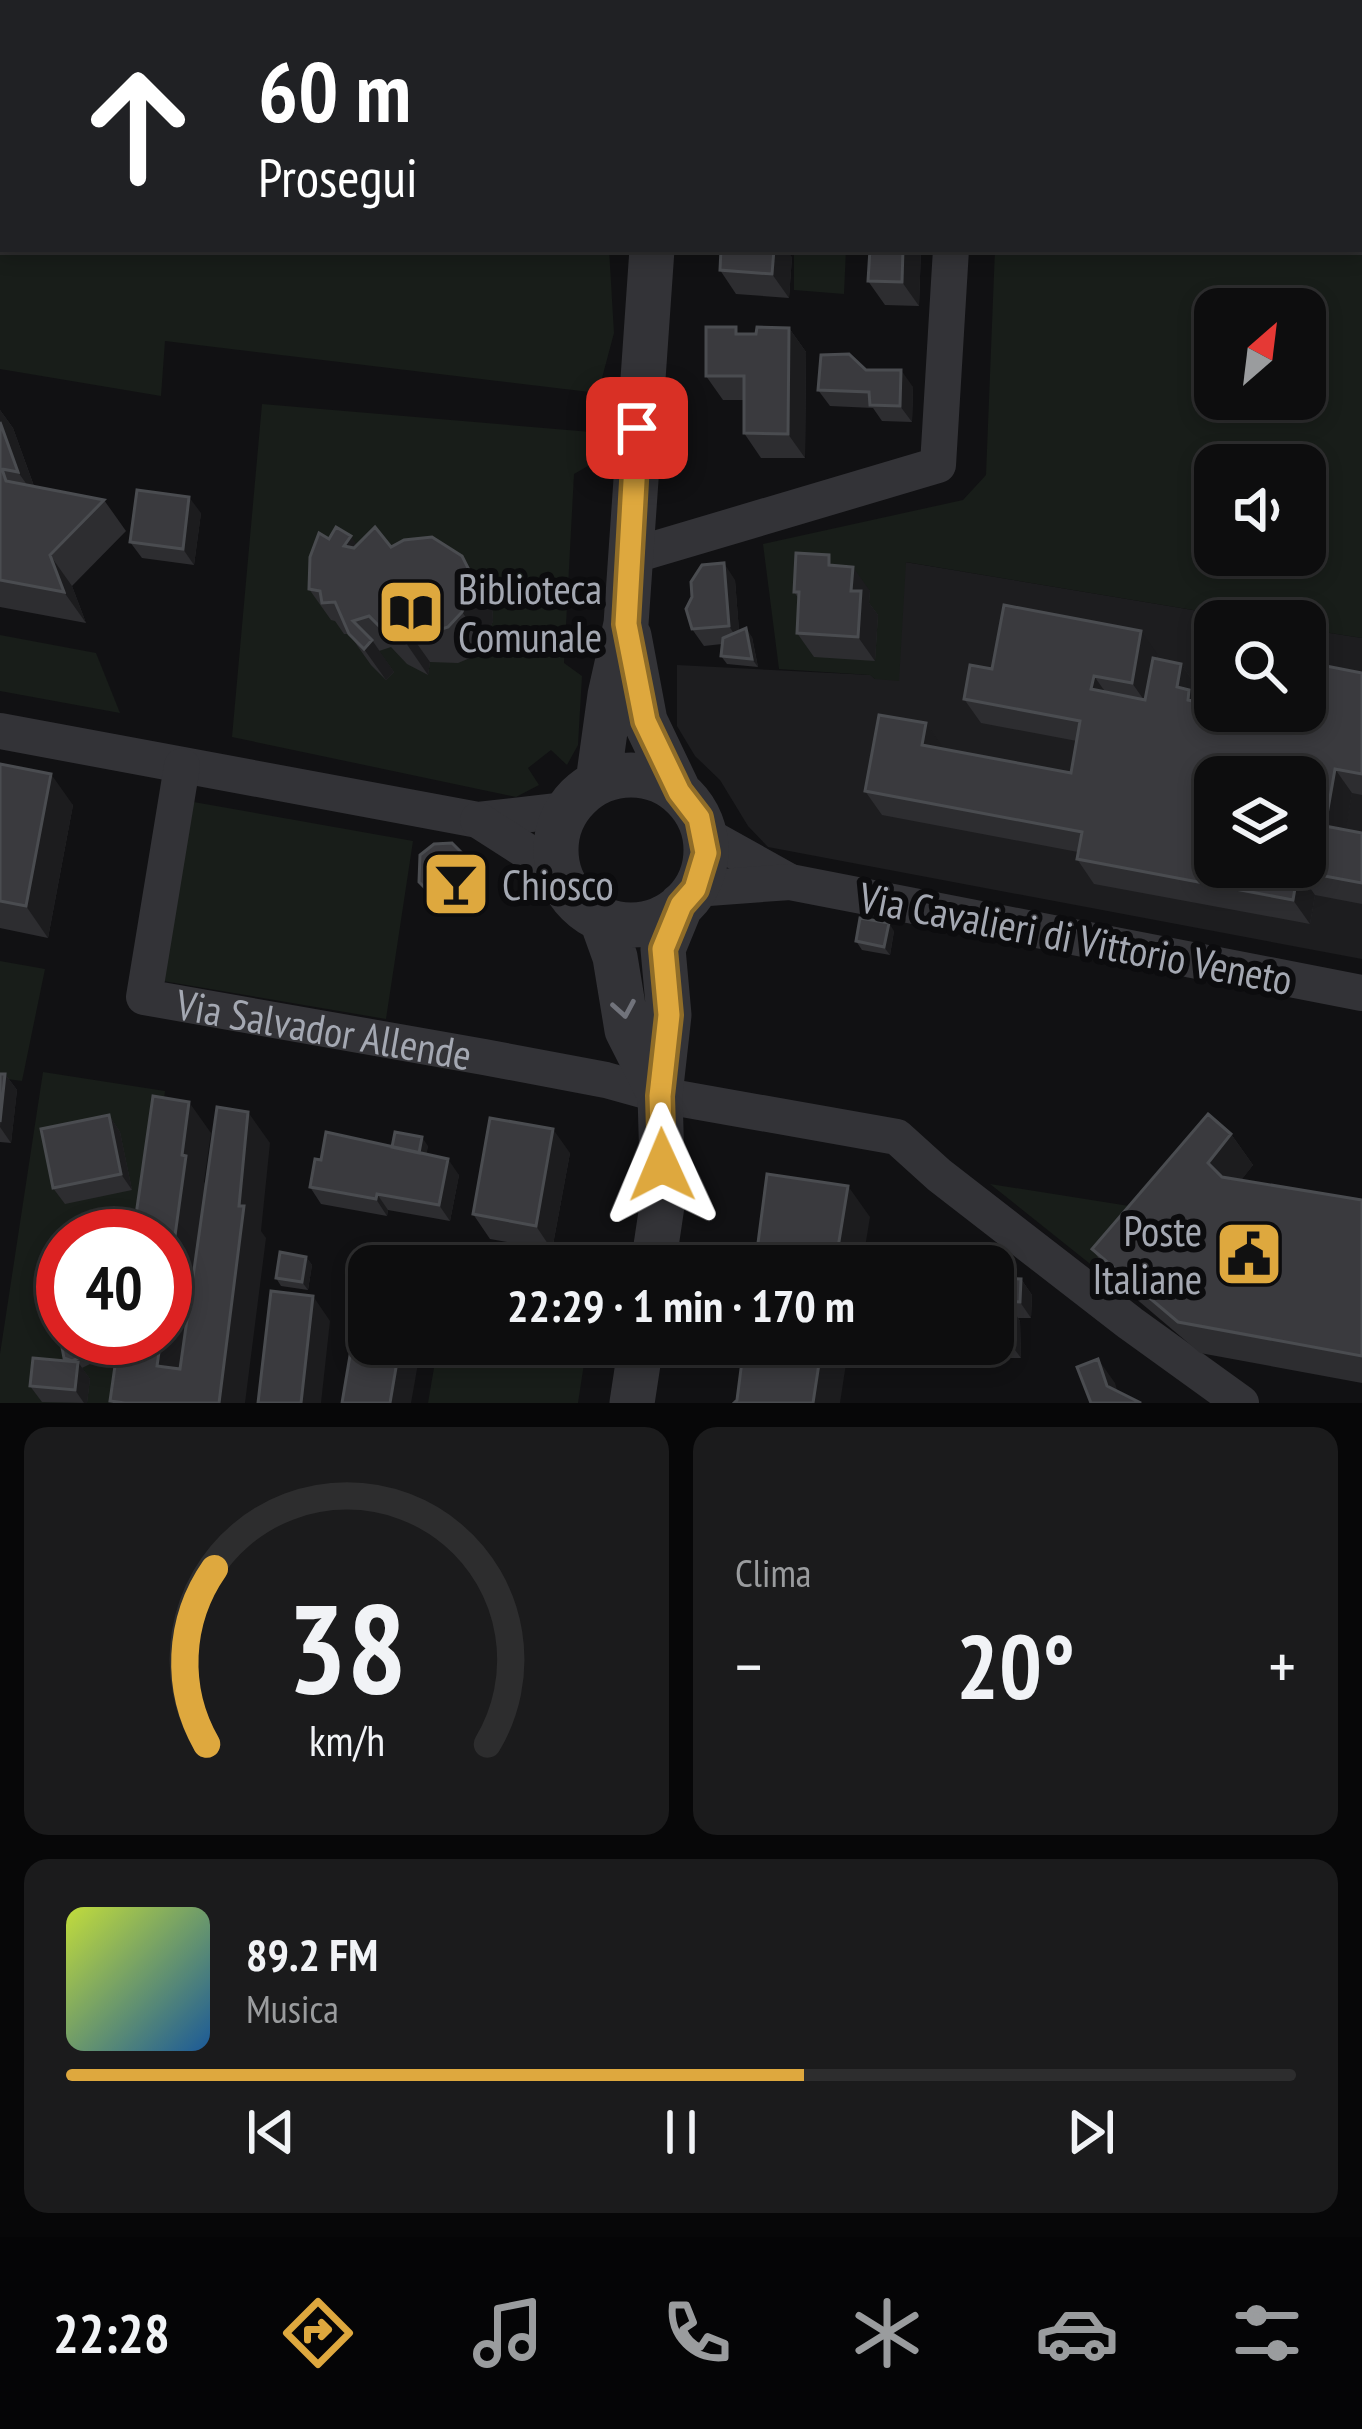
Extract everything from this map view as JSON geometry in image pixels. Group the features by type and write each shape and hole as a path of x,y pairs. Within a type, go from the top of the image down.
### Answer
{"street":[{"path":"638,252 645,313"},
{"path":"652,252 626,624 582,796 555,851 568,891 583,908 601,918 643,924 663,917 688,897"},
{"path":"628,556 938,465 951,252"},
{"path":"626,624 645,721 679,792 699,818 706,853 663,949 669,1015 660,1096 663,1199 656,1245"},
{"path":"0,731 478,820 559,872"},
{"name":"Via Salvador Allende","path":"182,766 144,998 484,1057 605,1080 660,1096"},
{"path":"478,820 582,796 618,775 640,775 679,792"},
{"name":"Via Cavalieri di Vittorio Veneto","path":"704,834 790,882 1362,993"},
{"name":"Via Cavalieri di Vittorio Veneto","path":"688,897 790,882"},
{"path":"601,918 615,957 627,1030 660,1096"},
{"path":"660,1096 897,1137 1130,1324 1241,1403"},
{"path":"632,1403 638,1365"}],"shaded area":[{"path":"0,252 609,252 614,333 598,393 165,341 161,396 0,369"},
{"path":"794,252 846,252 844,294 794,290"},
{"path":"995,252 1362,252 1362,638 1326,632 1326,600 1194,600 1194,610 906,562 899,681 779,669 763,544 963,500 986,475"},
{"path":"262,404 603,433 602,458 574,474 564,663 582,676 578,745 567,765 551,750 528,768 539,785 516,797 232,737"},
{"path":"905,562 1194,610 1194,732 1326,732 1326,632 1362,638 1362,959 768,847 748,826 720,780 695,756 677,726 677,665 871,675 875,679"},
{"path":"0,635 96,653 120,713 0,691"},
{"path":"188,801 413,841 386,1019 157,980"},
{"path":"0,961 45,969 22,1081 0,1078"},
{"path":"43,1072 165,1091 149,1209 36,1209 36,1365 128,1365 123,1403 0,1403 0,1354"},
{"path":"990,1184 1148,1209 1099,1271"},
{"path":"434,1365 584,1365 578,1403 428,1403"}],"building":[{"path":"721,252 774,252 772,274 720,270"},
{"path":"870,252 903,252 902,282 868,281"},
{"path":"706,327 736,327 736,334 756,334 757,327 789,328 788,434 744,433 744,376 706,376"},
{"path":"849,354 866,370 901,370 900,406 870,405 869,392 818,390 821,355"},
{"path":"0,422 18,472 2,469 6,481 104,500 50,555 64,592 0,580"},
{"path":"137,490 189,497 183,549 130,542"},
{"path":"336,527 351,536 344,546 354,548 375,527 391,547 404,540 432,537 462,556 470,572 471,590 462,612 448,627 408,631 406,643 369,616 353,621 372,640 364,649 349,634 335,602 322,603 320,591 309,589 310,557 319,533 329,539"},
{"path":"796,553 829,555 829,565 853,567 851,591 861,591 858,637 797,633"},
{"path":"724,563 729,626 692,629 686,609 692,597 691,582 702,565"},
{"path":"1004,605 1141,631 1132,683 1094,676 1091,689 1145,700 1153,658 1181,664 1177,687 1189,690 1188,700 1194,701 1194,732 1326,732 1326,666 1362,673 1362,774 1335,769 1326,820 1326,756 1194,756 1194,881 1077,859 1082,832 865,791 879,715 926,723 922,745 1071,773 1080,721 964,699 970,665 992,669"},
{"path":"746,628 752,659 721,656 723,638"},
{"path":"0,764 51,774 26,906 0,901"},
{"path":"1326,826 1362,833 1362,883 1326,876"},
{"path":"452,843 471,862 470,880 459,894 432,895 419,882 420,855 434,844"},
{"path":"1230,888 1295,888 1293,900"},
{"path":"860,918 889,923 884,947 856,941"},
{"path":"0,1074 5,1074 0,1122"},
{"path":"153,1096 189,1102 179,1209 137,1209"},
{"path":"217,1107 248,1112 239,1206 244,1206 219,1403 110,1401 115,1365 180,1369 181,1365 192,1365 192,1284"},
{"name":"Poste Italiane","path":"1208,1114 1231,1134 1208,1163 1222,1177 1362,1200 1362,1356 1178,1322 1092,1249"},
{"path":"109,1115 121,1174 53,1188 41,1129"},
{"path":"490,1118 553,1129 536,1226 473,1214"},
{"path":"326,1132 448,1159 439,1205 310,1187"},
{"path":"395,1132 422,1137 419,1153 392,1147"},
{"path":"767,1174 848,1186 838,1245 758,1245"},
{"path":"280,1252 306,1257 302,1282 276,1278"},
{"path":"1014,1279 1021,1279 1020,1302 1014,1302"},
{"path":"271,1291 313,1296 301,1403 258,1403"},
{"path":"33,1358 36,1365 78,1365 75,1390 30,1386"},
{"path":"1098,1359 1107,1386 1141,1403 1091,1403 1077,1367"},
{"path":"348,1365 396,1365 390,1403 342,1403"},
{"path":"741,1365 819,1365 813,1403 734,1403"}],"place":[{"name":"Biblioteca Comunale","path":"411,612"},
{"name":"Chiosco","path":"456,884"},
{"name":"Poste Italiane","path":"1249,1254"}],"route":[{"path":"637,428 626,624 645,721 679,792 699,818 706,853 703,872 681,905 663,949 669,1015 660,1096 662,1165"}]}
